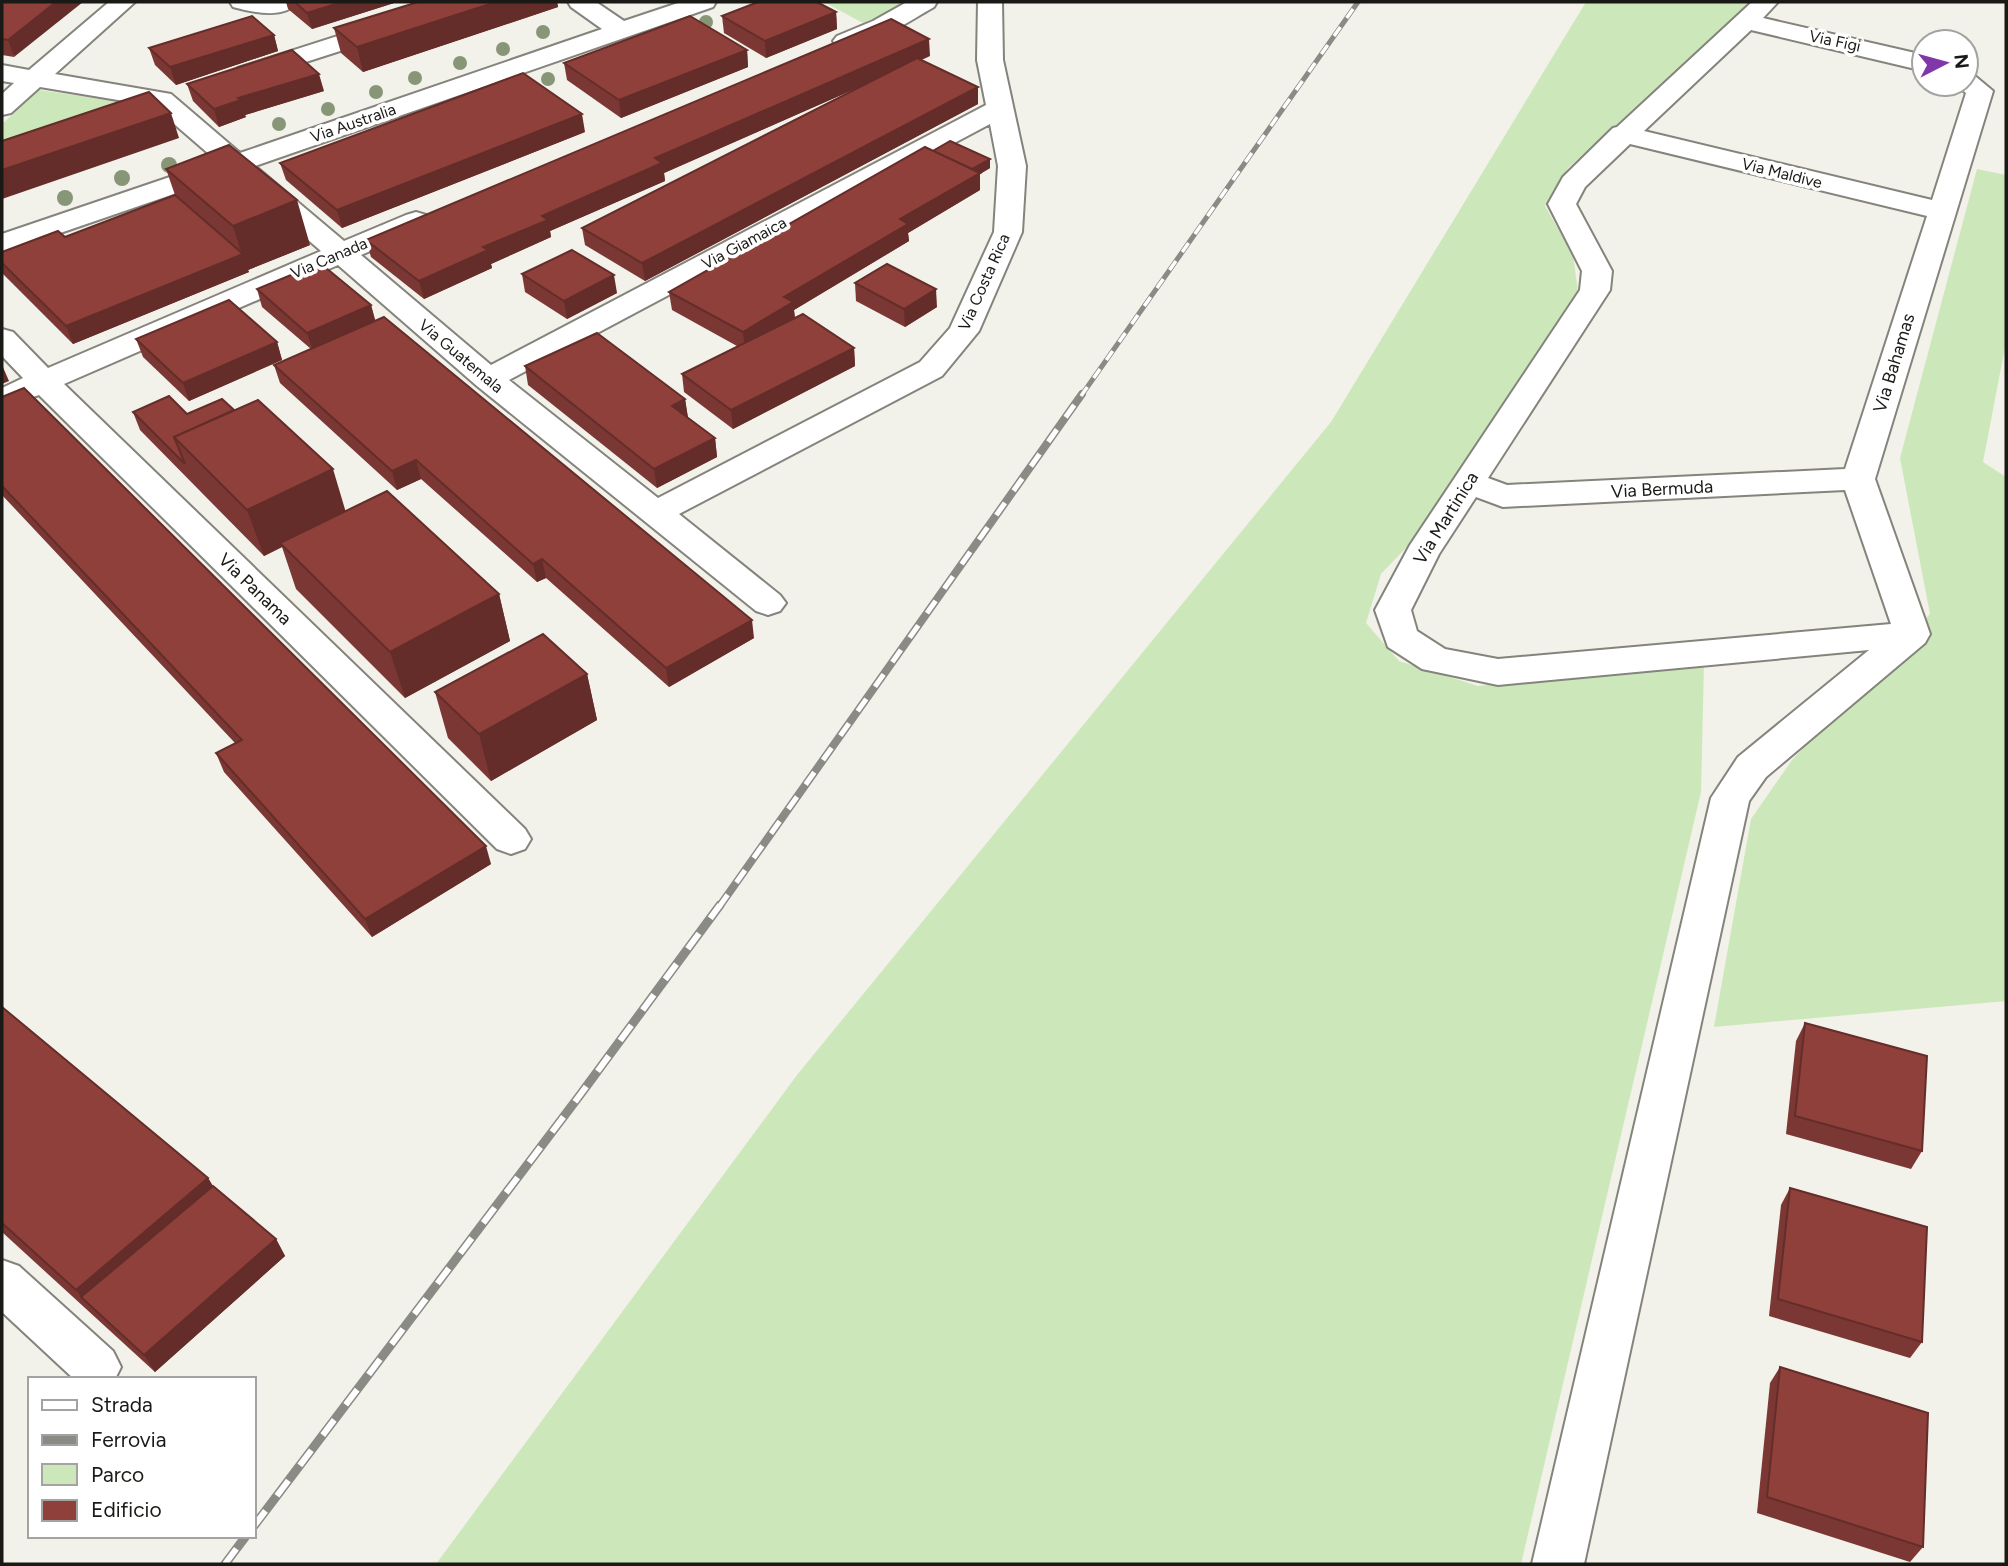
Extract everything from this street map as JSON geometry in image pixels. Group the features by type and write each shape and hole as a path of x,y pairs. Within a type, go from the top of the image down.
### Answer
{"street":[{"path":"2,107 124,2"},
{"path":"242,2 279,4"},
{"path":"228,79 468,2"},
{"path":"580,2 621,31"},
{"name":"Via Australia","path":"2,244 704,2"},
{"path":"817,53 882,26 925,2"},
{"name":"Via Costa Rica","path":"655,513 931,369 964,331 1008,232 1013,166 990,60 990,2"},
{"name":"Via Figi","path":"1756,12 1910,59"},
{"name":"Via Martinica","path":"1756,12 1573,183 1562,204 1597,271 1595,290 1422,553 1393,610 1401,638 1435,660 1498,672 1912,634"},
{"path":"2,73 175,96"},
{"path":"113,117 175,96"},
{"name":"Via Guatemala","path":"175,96 234,164 488,379 768,603"},
{"name":"Via Bahamas","path":"1858,480 1941,211 1970,98"},
{"name":"Via Giamaica","path":"488,379 1000,108"},
{"name":"Via Maldive","path":"1622,135 1941,211"},
{"name":"Via Canada","path":"2,399 443,210"},
{"name":"Via Panama","path":"2,338 43,382 511,839"},
{"path":"1558,1564 1730,798 1752,767 1912,634 1858,480"},
{"name":"Via Bermuda","path":"1469,482 1503,496 1858,480"},
{"path":"2,1281 96,1367"}],"green space":[{"path":"824,2 910,2 863,23"},
{"path":"1586,2 1753,2 1568,168 1545,206 1573,255 1579,299 1469,482 1381,574 1366,623 1399,661 1478,686 1704,664 1701,792 1521,1564 436,1564 797,1075 1331,422"},
{"path":"39,90 130,103 2,144 2,124"},
{"path":"1977,169 2006,175 2006,342 1983,462 2006,477 2006,1001 1714,1027 1751,819 1792,760 1930,614 1900,458"}],"building":[{"path":"2,2 56,2 8,40 2,39"},
{"path":"295,2 342,2 307,13"},
{"path":"418,2 496,2 357,47 334,28"},
{"path":"758,2 817,2 836,12 765,41 722,16"},
{"path":"252,16 274,35 170,67 149,48"},
{"path":"690,16 747,50 619,100 564,63"},
{"path":"891,19 929,39 655,158 662,163 542,216 548,220 483,247 488,250 419,281 366,240"},
{"path":"292,50 319,74 238,98 241,100 214,109 187,84"},
{"path":"917,58 978,87 642,263 582,228"},
{"path":"523,73 582,114 337,210 280,163"},
{"path":"149,92 171,113 2,170 2,141"},
{"path":"950,141 990,159 972,169 933,151"},
{"path":"229,145 297,200 233,226 166,169"},
{"path":"925,147 980,173 900,219 908,224 784,297 793,302 743,332 669,292"},
{"path":"175,195 243,254 66,326 2,263 2,252 58,231 65,237"},
{"path":"572,250 614,275 564,301 522,274"},
{"path":"320,263 371,305 307,333 257,289"},
{"path":"887,264 936,289 904,309 855,283"},
{"path":"229,300 277,342 183,383 136,339"},
{"path":"803,314 854,348 731,410 682,374"},
{"path":"384,317 752,620 666,668 542,559 533,564 416,460 392,471 274,365"},
{"path":"597,333 685,399 672,406 715,438 654,469 525,366"},
{"path":"24,388 486,846 365,919 216,753 242,740 2,486 2,397"},
{"path":"169,396 187,414 222,399 234,410 174,437 185,464 133,412"},
{"path":"258,400 333,469 247,510 174,437"},
{"path":"387,491 499,594 390,652 280,543"},
{"path":"543,634 587,674 479,734 435,692"},
{"path":"2,1007 208,1178 76,1290 2,1223"},
{"path":"1805,1023 1927,1056 1922,1151 1795,1116"},
{"path":"213,1186 276,1239 144,1355 81,1297"},
{"path":"1790,1188 1927,1227 1922,1342 1778,1299"},
{"path":"1780,1367 1928,1413 1923,1547 1767,1497"}],"railway":[{"path":"1081,396 1358,2"},
{"path":"719,907 1082,394"},
{"path":"256,1523 720,905"},
{"path":"225,1564 244,1538"}]}
